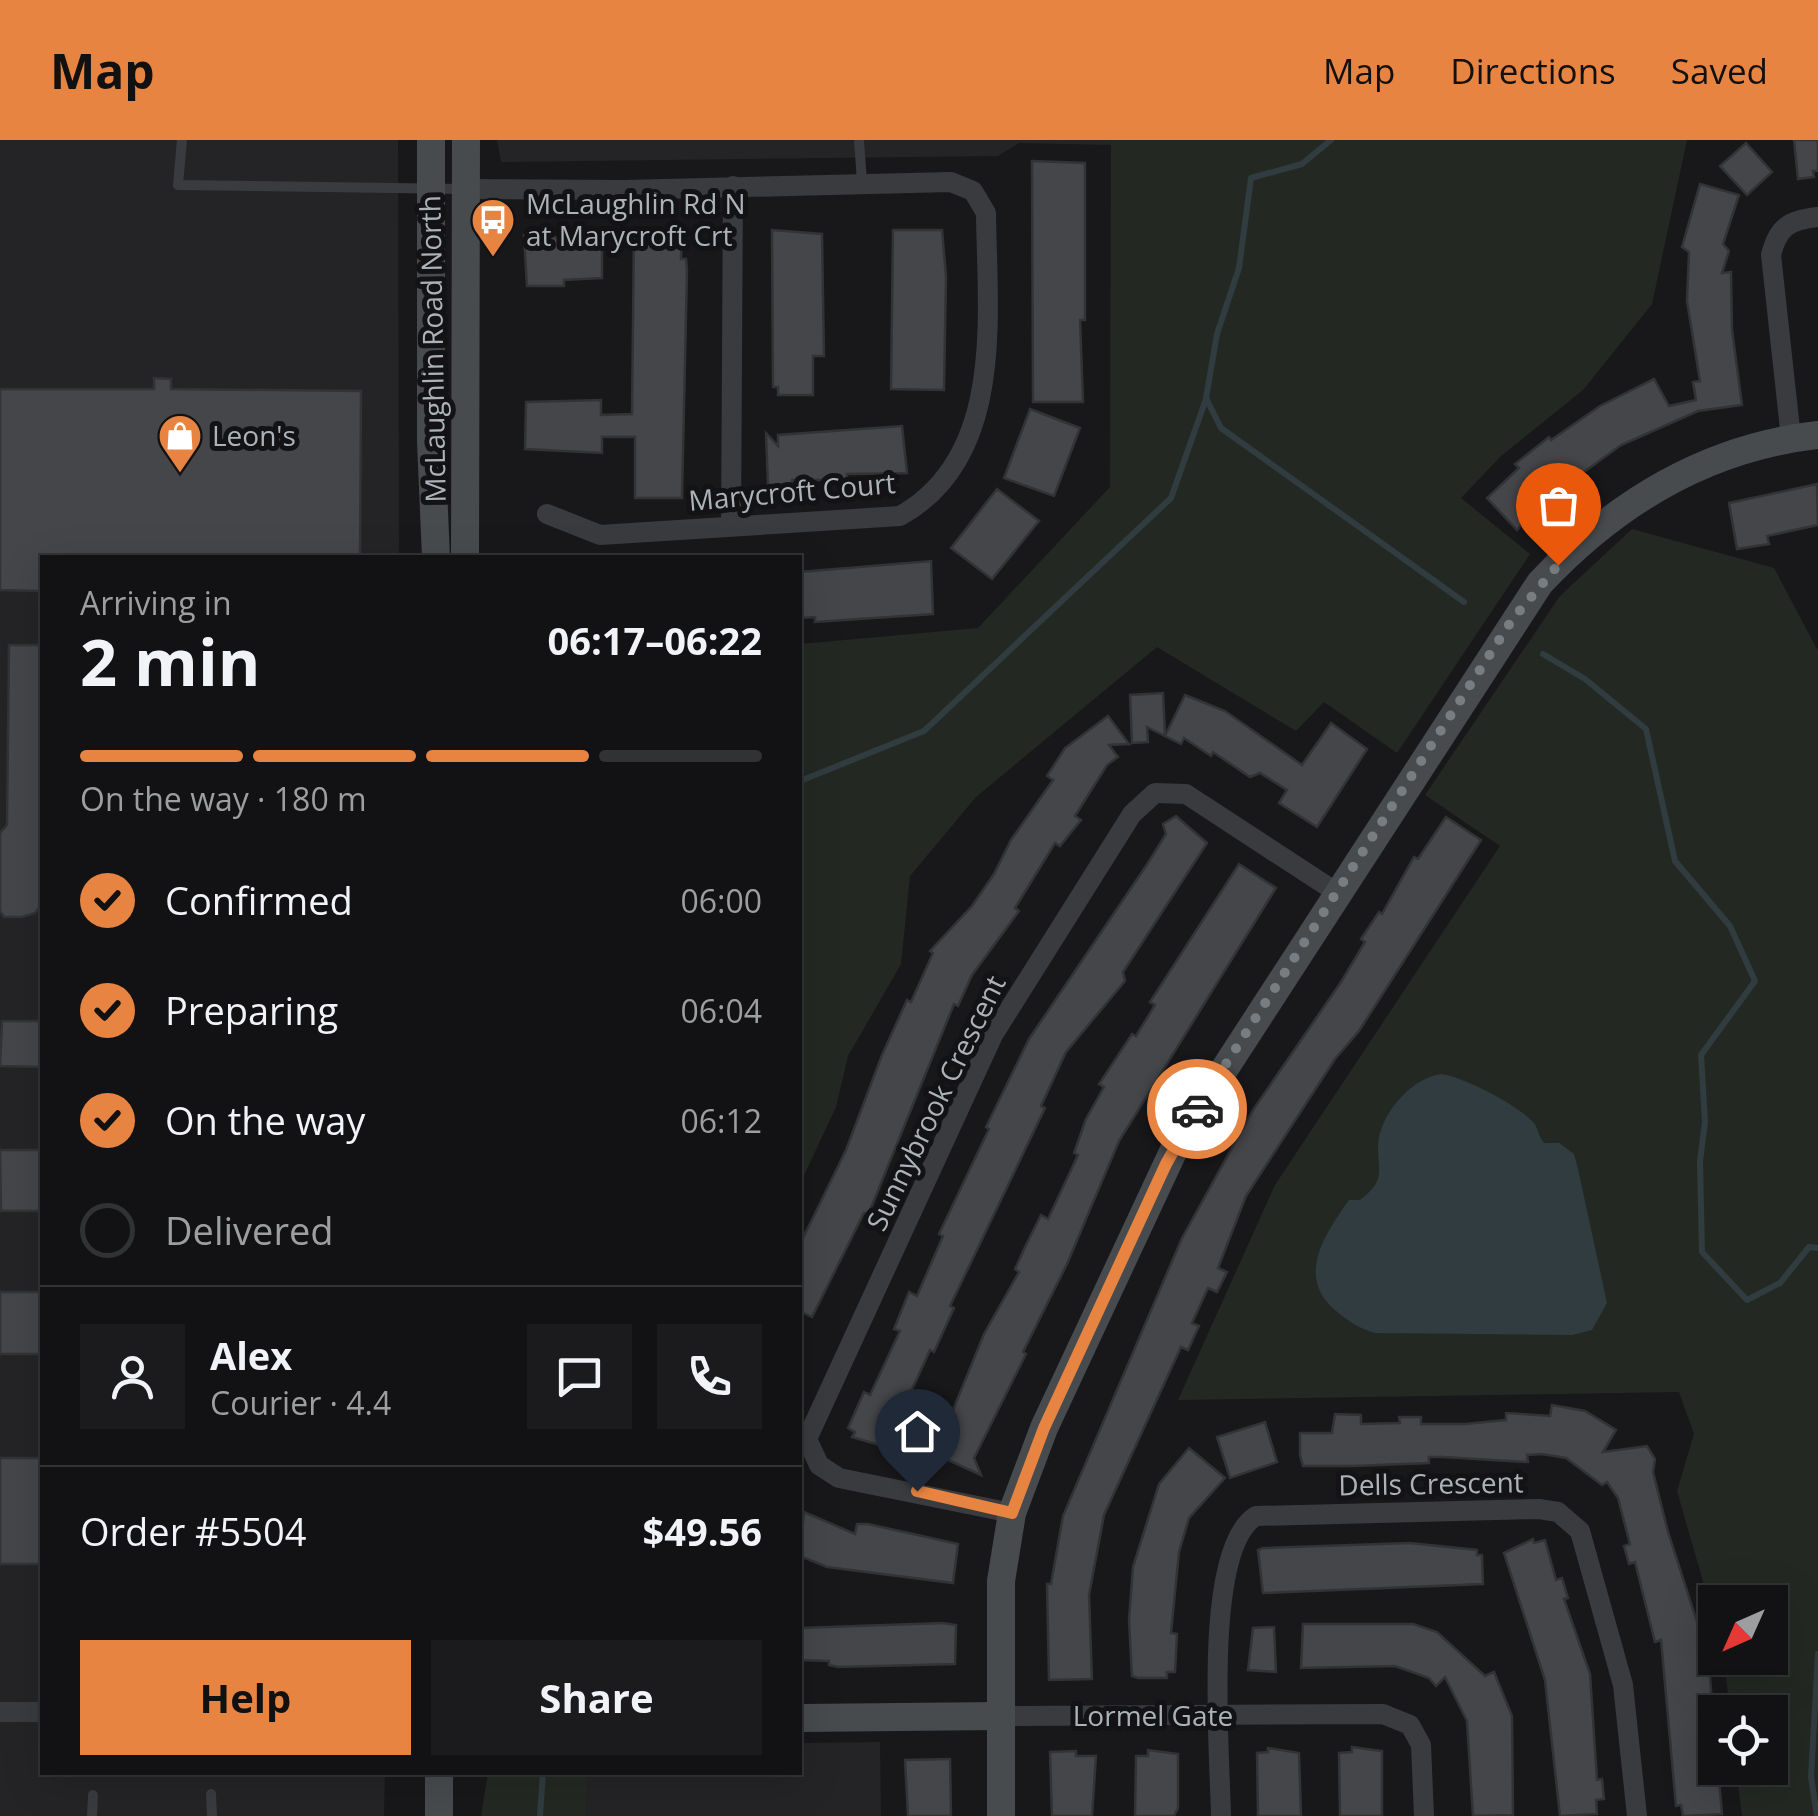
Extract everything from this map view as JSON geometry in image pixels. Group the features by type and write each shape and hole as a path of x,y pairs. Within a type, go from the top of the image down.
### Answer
{"street":[{"name":"McLaughlin Road North","path":"431,140 431,441 436,555"},
{"name":"McLaughlin Road North","path":"465,555 466,140"},
{"name":"Marycroft Court","path":"466,189 951,182 973,192 986,213 982,402 970,436 939,484 900,516 600,535 547,514"},
{"path":"732,526 733,186"},
{"path":"1001,1816 999,1601 1012,1513 1044,1428 1178,1140 1512,620 1558,565 1614,515 1658,486 1729,456 1804,436 1771,255 1780,229 1790,222 1818,217"},
{"name":"Sunnybrook Crescent","path":"1012,1513 839,1478 819,1465 807,1439 993,1035 1132,814 1154,793 1186,794 1336,892"},
{"name":"Dells Crescent","path":"1220,1717 1219,1614 1228,1558 1239,1529 1256,1516 1558,1512 1580,1530 1619,1669 1637,1816"},
{"path":"0,1712 40,1712"},
{"name":"Lormel Gate","path":"802,1718 1382,1714 1410,1724 1421,1746 1424,1816"},
{"path":"1220,1717 1221,1816"},
{"path":"439,1775 439,1816"}],"lane":[{"path":"182,140 178,185 466,189"},
{"path":"858,140 862,182"},
{"path":"211,1794 212,1816"},
{"path":"92,1816 93,1795"}],"shaded area":[{"path":"0,140 398,140 399,555 40,555 40,1775 385,1775 384,1816 0,1816"},
{"path":"497,140 1111,140 1111,145 1019,143 998,156 501,162"},
{"path":"1111,140 1687,140 1652,304 1583,390 1501,456 1461,498 1530,554 1397,753 1324,702 1296,731 1157,647 976,797 910,876 901,964 848,1056 836,1107 802,1180 802,644 978,628 1110,487"},
{"path":"1632,529 1774,568 1818,651 1818,1816 1742,1816 1738,1785 1788,1785 1788,1695 1728,1695 1726,1675 1788,1675 1788,1585 1704,1585 1677,1491 1694,1434 1679,1392 1178,1400 1275,1185 1500,846 1425,795 1560,596"},
{"path":"1441,1074 1504,1100 1534,1123 1544,1143 1559,1143 1574,1154 1607,1303 1592,1330 1572,1335 1376,1333 1353,1323 1327,1302 1316,1274 1322,1244 1349,1200 1360,1200 1374,1187 1380,1134 1390,1111 1408,1090"},
{"path":"880,1742 881,1816 586,1816 588,1775 802,1775 802,1743"},
{"path":"488,1775 588,1775 586,1816 481,1816"}],"building":[{"path":"1794,140 1818,140 1818,171 1813,171 1814,177 1798,179"},
{"path":"1746,143 1772,172 1747,195 1720,166"},
{"path":"1032,161 1085,163 1085,320 1080,320 1083,402 1033,402"},
{"path":"1700,184 1739,195 1723,244 1729,251 1722,273 1731,272 1732,330 1742,405 1698,411 1621,445 1536,507 1517,530 1487,498 1519,468 1515,464 1549,437 1551,440 1600,406 1654,379 1669,406 1696,400 1693,382 1700,381 1687,301 1689,252 1682,247"},
{"path":"772,230 822,234 824,356 813,356 813,395 778,395 778,387 773,387"},
{"path":"893,230 942,230 946,276 944,390 891,389"},
{"path":"634,231 682,231 681,259 686,259 687,270 682,498 635,498 635,437 602,437 602,453 525,449 526,402 601,400 601,415 632,414"},
{"path":"524,235 602,240 602,278 564,280 564,286 527,286"},
{"name":"Leon's","path":"154,378 171,379 171,389 361,391 360,555 40,555 40,591 0,590 0,389 154,389"},
{"path":"1030,409 1080,428 1054,496 1004,478"},
{"path":"902,426 907,473 847,474 847,480 792,480 792,484 768,486 766,433 778,446 778,435"},
{"path":"1817,484 1818,525 1767,536 1769,544 1737,549 1729,503"},
{"path":"997,489 1039,521 992,579 951,548"},
{"path":"931,561 933,614 815,622 815,617 802,618 802,572"},
{"path":"9,645 40,645 40,907 35,913 22,917 4,917 0,911 0,833 7,825"},
{"path":"1163,693 1165,736 1147,727 1148,742 1132,743 1130,695"},
{"path":"1185,695 1225,711 1302,765 1331,723 1367,749 1317,827 1279,803 1287,790 1260,773 1250,777 1184,738 1181,744 1165,736"},
{"path":"1108,716 1129,744 1109,745 1118,757 1107,765 1075,816 1081,820 1060,846 1055,843 1015,908 1019,911 972,975 958,1006 954,1004 868,1215 864,1213 812,1317 802,1312 802,1240 846,1150 882,1055 907,1000 911,1002 933,953 930,951 972,906 994,874 1011,840 1053,780 1047,776 1065,748"},
{"path":"1176,816 1207,843 1123,972 1125,981 1066,1052 1041,1106 1045,1108 950,1306 954,1308 934,1352 930,1350 886,1447 852,1437 855,1432 848,1428 864,1392 870,1395 900,1331 894,1329 909,1292 917,1296 943,1236 939,1234 1029,1039 1148,863 1166,834 1163,824"},
{"path":"1446,817 1481,840 1359,1031 1335,1059 1246,1196 1218,1268 1227,1272 1217,1292 1208,1288 1192,1323 1199,1326 1188,1350 1181,1347 1104,1515 1089,1595 1092,1679 1049,1680 1047,1584 1051,1584 1063,1516 1182,1238 1253,1110 1341,982 1365,942 1361,939 1379,912 1382,914 1414,857 1418,859"},
{"path":"1239,864 1276,888 1119,1141 1067,1264 1023,1352 1026,1354 974,1458 981,1475 935,1454 984,1334 1019,1272 1015,1269 1026,1245 1041,1215 1048,1219 1078,1155 1074,1153 1086,1119 1104,1087 1099,1084 1132,1034 1136,1036 1155,1005 1150,1002"},
{"path":"2,1021 40,1021 40,1067 0,1066"},
{"path":"0,1150 40,1150 40,1211 1,1211"},
{"path":"0,1292 40,1292 40,1354 0,1354"},
{"path":"1552,1405 1585,1411 1616,1430 1603,1452 1647,1446 1655,1459 1653,1472 1668,1532 1698,1625 1698,1675 1710,1675 1711,1695 1698,1695 1698,1785 1719,1785 1722,1814 1683,1816 1681,1805 1676,1806 1661,1640 1655,1642 1635,1562 1629,1564 1624,1546 1630,1544 1618,1498 1607,1482 1602,1485 1566,1458 1542,1454 1527,1455 1528,1462 1429,1457 1429,1463 1353,1466 1303,1466 1300,1455 1300,1433 1332,1433 1335,1414 1361,1415 1361,1424 1400,1423 1399,1417 1421,1417 1421,1424 1465,1424 1506,1420 1506,1413 1550,1416"},
{"path":"1265,1422 1277,1462 1230,1478 1217,1437"},
{"path":"1189,1448 1225,1478 1189,1518 1179,1552 1171,1633 1177,1634 1175,1672 1167,1672 1167,1678 1138,1678 1132,1676 1129,1620 1133,1567 1159,1484"},
{"path":"0,1458 40,1458 40,1564 0,1564"},
{"path":"804,1512 855,1534 857,1524 868,1524 958,1544 953,1583 827,1567 802,1557"},
{"path":"1533,1539 1534,1543 1545,1540 1556,1580 1562,1578 1568,1598 1564,1599 1590,1674 1597,1780 1602,1779 1604,1799 1596,1800 1597,1814 1560,1816 1545,1680 1504,1553"},
{"path":"1410,1543 1477,1550 1477,1555 1482,1555 1483,1584 1263,1593 1258,1550 1263,1548"},
{"path":"1303,1624 1413,1624 1437,1632 1485,1676 1494,1672 1512,1716 1513,1815 1473,1816 1467,1721 1445,1677 1436,1686 1429,1678 1395,1666 1301,1668"},
{"path":"956,1625 955,1664 838,1667 829,1665 829,1661 802,1660 802,1628"},
{"path":"1274,1627 1276,1672 1248,1670 1253,1628"},
{"path":"1352,1747 1382,1751 1382,1816 1340,1816 1339,1753 1352,1752"},
{"path":"1268,1748 1299,1753 1301,1816 1258,1816 1257,1753 1268,1752"},
{"path":"1148,1750 1178,1754 1178,1808 1174,1816 1135,1816 1136,1756 1148,1756"},
{"path":"1076,1751 1076,1756 1096,1756 1092,1816 1052,1816 1050,1752"},
{"path":"950,1759 951,1816 908,1816 905,1760"}],"waterway":[{"path":"1331,140 1302,164 1251,178 1239,268 1217,334 1206,398 1221,428 1464,602"},
{"path":"802,780 924,731 1171,498 1206,399"},
{"path":"1543,654 1585,679 1646,729 1675,861 1730,926 1755,981 1701,1055 1705,1122 1700,1161 1702,1252 1747,1300 1780,1283 1809,1247 1818,1248"},
{"path":"1817,1816 1811,1777 1818,1654"},
{"path":"540,1816 543,1775"}],"way so far":[{"path":"1197,1109 1512,620 1558,565"}],"place":[{"name":"McLaughlin Rd N at Marycroft Crt","path":"493,258"},
{"name":"Leon's","path":"180,474"}],"route":[{"path":"917,1491 1012,1513 1044,1428 1166,1164 1197,1109"}]}
